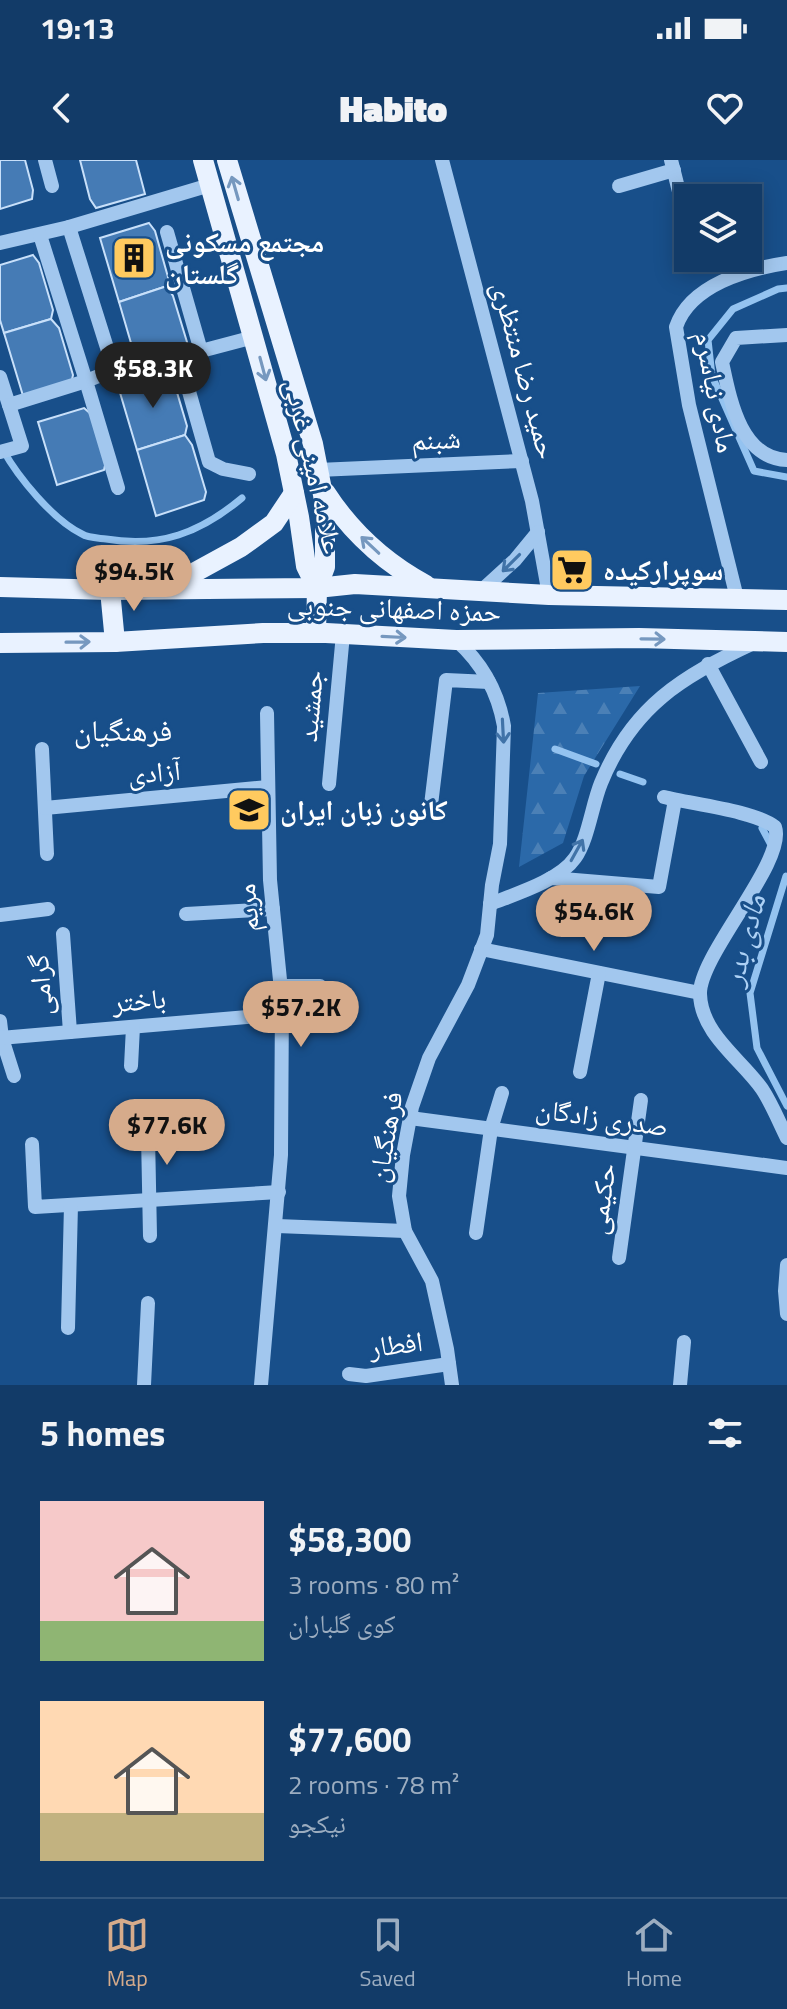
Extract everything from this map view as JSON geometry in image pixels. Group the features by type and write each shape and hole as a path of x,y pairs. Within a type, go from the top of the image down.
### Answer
{"main road":[{"name":"علامه امینی غربی","path":"203,160 254,337 294,493 306,566 317,588"},
{"name":"علامه امینی غربی","path":"227,160 313,444 325,505 325,567 317,588"},
{"path":"319,478 343,520 395,569 434,589"},
{"path":"165,589 218,560 274,523 294,493"},
{"name":"حمزه اصفهانی جنوبی","path":"0,587 110,590 317,588 355,584 549,595 787,600"},
{"path":"316,633 317,588"},
{"path":"110,590 115,642"},
{"name":"حمزه اصفهانی جنوبی","path":"0,643 115,642 263,633 456,640 787,642"}],"street":[{"path":"45,160 52,186"},
{"name":"حمید رضا منتظری","path":"442,160 522,461 549,595"},
{"path":"619,186 672,165"},
{"path":"0,243 69,227 210,185"},
{"path":"9,405 114,370 69,227"},
{"path":"167,232 201,351 190,375 188,388 209,462 223,469 249,474"},
{"path":"40,235 118,488"},
{"name":"مادی نیاسرم","path":"737,598 689,405 676,327 687,305 714,285 762,267 787,263"},
{"path":"787,335 736,338 722,362 731,403 747,439 775,459 787,460"},
{"path":"201,351 254,337"},
{"path":"0,377 22,446 0,452"},
{"name":"شبنم","path":"319,478 352,469 522,461"},
{"path":"481,591 515,560 538,532"},
{"name":"جمشید","path":"329,784 343,634"},
{"name":"فرهنگیان","path":"452,1385 432,1281 405,1231 399,1196 410,1118 429,1058 468,985 487,935 500,844 504,726 501,707 473,655 456,640"},
{"path":"490,904 551,878 575,859 602,782 624,738 652,705 689,675 761,640"},
{"path":"708,664 761,762"},
{"path":"431,805 446,680 489,682"},
{"name":"مریم","path":"261,1385 279,1192 282,1014 273,909 267,713"},
{"path":"42,749 47,854"},
{"name":"آزادی","path":"45,808 268,787"},
{"path":"551,878 659,887 669,799 752,816 776,828 785,851 779,867 704,977 700,993 704,1013 714,1032 762,1089 787,1138"},
{"path":"0,915 48,909"},
{"path":"186,914 273,909"},
{"name":"گرامی","path":"63,934 70,1032"},
{"path":"481,949 700,993"},
{"path":"580,1072 599,973"},
{"path":"280,986 320,986"},
{"name":"باختر","path":"1,1038 282,1014"},
{"path":"0,1021 1,1038 14,1076"},
{"path":"131,1066 133,1027"},
{"path":"476,1233 491,1129 502,1093"},
{"name":"حکیمی","path":"619,1258 641,1100"},
{"name":"صدری زادگان","path":"410,1118 787,1168"},
{"path":"148,1135 150,1236"},
{"path":"32,1144 35,1207 279,1192"},
{"path":"68,1328 71,1205"},
{"path":"277,1226 405,1231"},
{"path":"787,1265 787,1314"},
{"path":"144,1385 148,1303"},
{"path":"680,1385 684,1342"},
{"name":"افطار","path":"349,1374 366,1376 449,1364"}],"green space":[{"path":"640,686 584,776 563,843 519,867 538,693"}],"building":[{"path":"0,160 25,160 33,190 32,199 0,209"},
{"path":"80,160 136,160 145,194 96,208 90,199"},
{"name":"مجتمع مسکونی گلستان","path":"149,223 155,231 168,277 167,286 119,302 100,238"},
{"path":"33,255 39,263 53,310 51,319 4,333 0,320 0,265"},
{"path":"167,286 187,342 186,351 138,367 119,302"},
{"path":"51,319 59,328 73,375 71,384 24,399 4,333"},
{"path":"167,371 173,379 187,426 185,435 137,450 118,386"},
{"path":"84,408 92,415 106,461 104,470 57,485 38,422"},
{"path":"185,435 192,445 206,492 204,500 156,516 137,450"}],"waterway":[{"path":"787,288 733,309 708,340 712,376 754,471 787,477"},
{"name":"مادی بدر","path":"3,450 27,485 48,508 71,527 90,537 144,541 178,535 211,520 242,498"},
{"name":"مادی بدر","path":"555,749 596,764"},
{"name":"مادی بدر","path":"620,774 643,782"},
{"name":"مادی بدر","path":"762,828 770,843"},
{"name":"مادی بدر","path":"786,876 750,993 757,1048 787,1106"}],"place":[{"name":"مجتمع مسکونی گلستان","path":"134,258"},
{"name":"سوپرارکیده","path":"572,570"},
{"name":"کانون زبان ایران","path":"249,810"}],"district":[{"name":"فرهنگیان","path":"123,731"}]}
